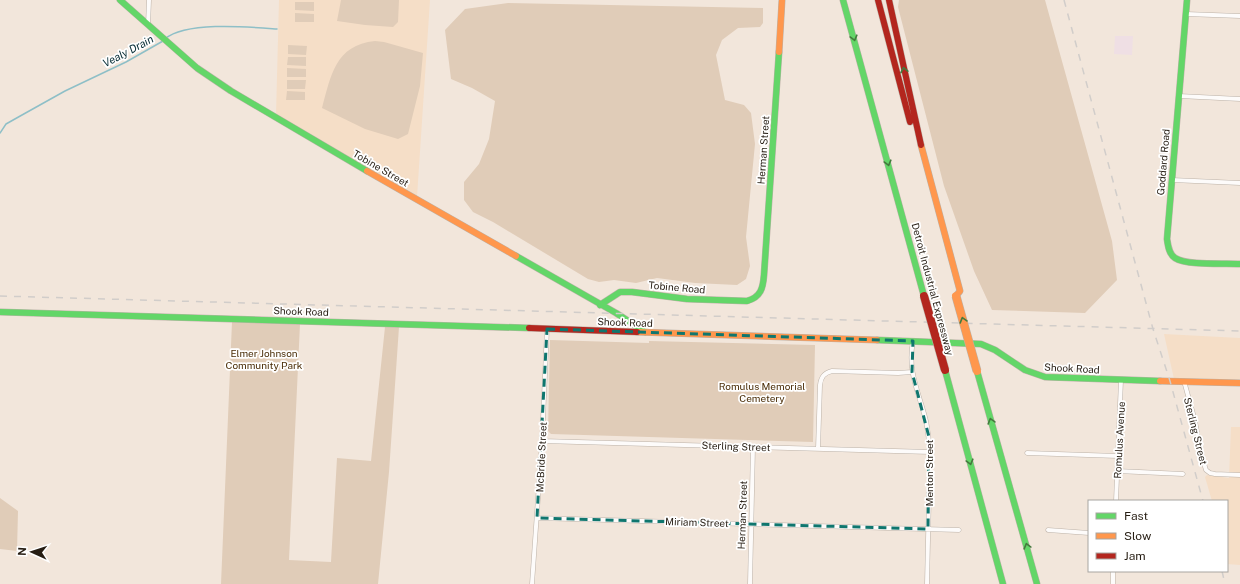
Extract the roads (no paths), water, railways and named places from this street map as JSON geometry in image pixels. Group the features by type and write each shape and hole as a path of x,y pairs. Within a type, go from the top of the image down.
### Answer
{"main road":[{"name":"Tobine Street","path":"120,0 197,68 237,95 326,148 616,313 645,333"},
{"name":"Herman Street","path":"756,298 763,290 782,0"},
{"name":"Detroit Industrial Expressway","path":"843,0 1003,584"},
{"name":"Detroit Industrial Expressway","path":"878,0 956,296 1037,584"},
{"path":"888,0 919,139 960,291 956,296"},
{"name":"Goddard Road","path":"1187,0 1167,239 1168,248 1172,255 1179,261 1240,264"},
{"name":"Tobine Road","path":"600,305 620,292 632,292 687,299 747,301 756,298"},
{"name":"Shook Road","path":"0,312 981,344 1002,353 1019,367 1045,377 1240,383"}],"street":[{"path":"148,25 149,0"},
{"path":"1186,14 1240,16"},
{"path":"1179,96 1240,99"},
{"path":"1172,180 1240,183"},
{"name":"McBride Street","path":"532,584 542,441 546,329"},
{"name":"Menton Street","path":"913,341 910,353 912,372 926,419 930,452 927,584"},
{"path":"818,449 820,385 821,378 824,375 832,371 912,372"},
{"name":"Romulus Avenue","path":"1116,500 1121,380"},
{"name":"Sterling Street","path":"1184,381 1206,470 1215,474 1240,475"},
{"name":"Sterling Street","path":"542,441 930,452"},
{"name":"Herman Street","path":"750,584 753,447"},
{"path":"1026,453 1118,456"},
{"path":"1117,471 1183,474"},
{"name":"Miriam Street","path":"537,518 959,530"},
{"path":"1048,530 1088,533"},
{"path":"1113,572 1113,584"}],"waterway":[{"name":"Vealy Drain","path":"165,39 175,33 203,27 219,26 277,29"},
{"name":"Vealy Drain","path":"0,133 6,124 65,91 126,62 163,41"}],"railway":[{"path":"1064,0 1153,329 1170,381 1203,500"},
{"path":"0,296 1240,331"},
{"path":"1222,572 1225,584"}],"park label":[{"name":"Elmer Johnson Community Park","path":"264,358"},
{"name":"Romulus Memorial Cemetery","path":"762,392"}]}
